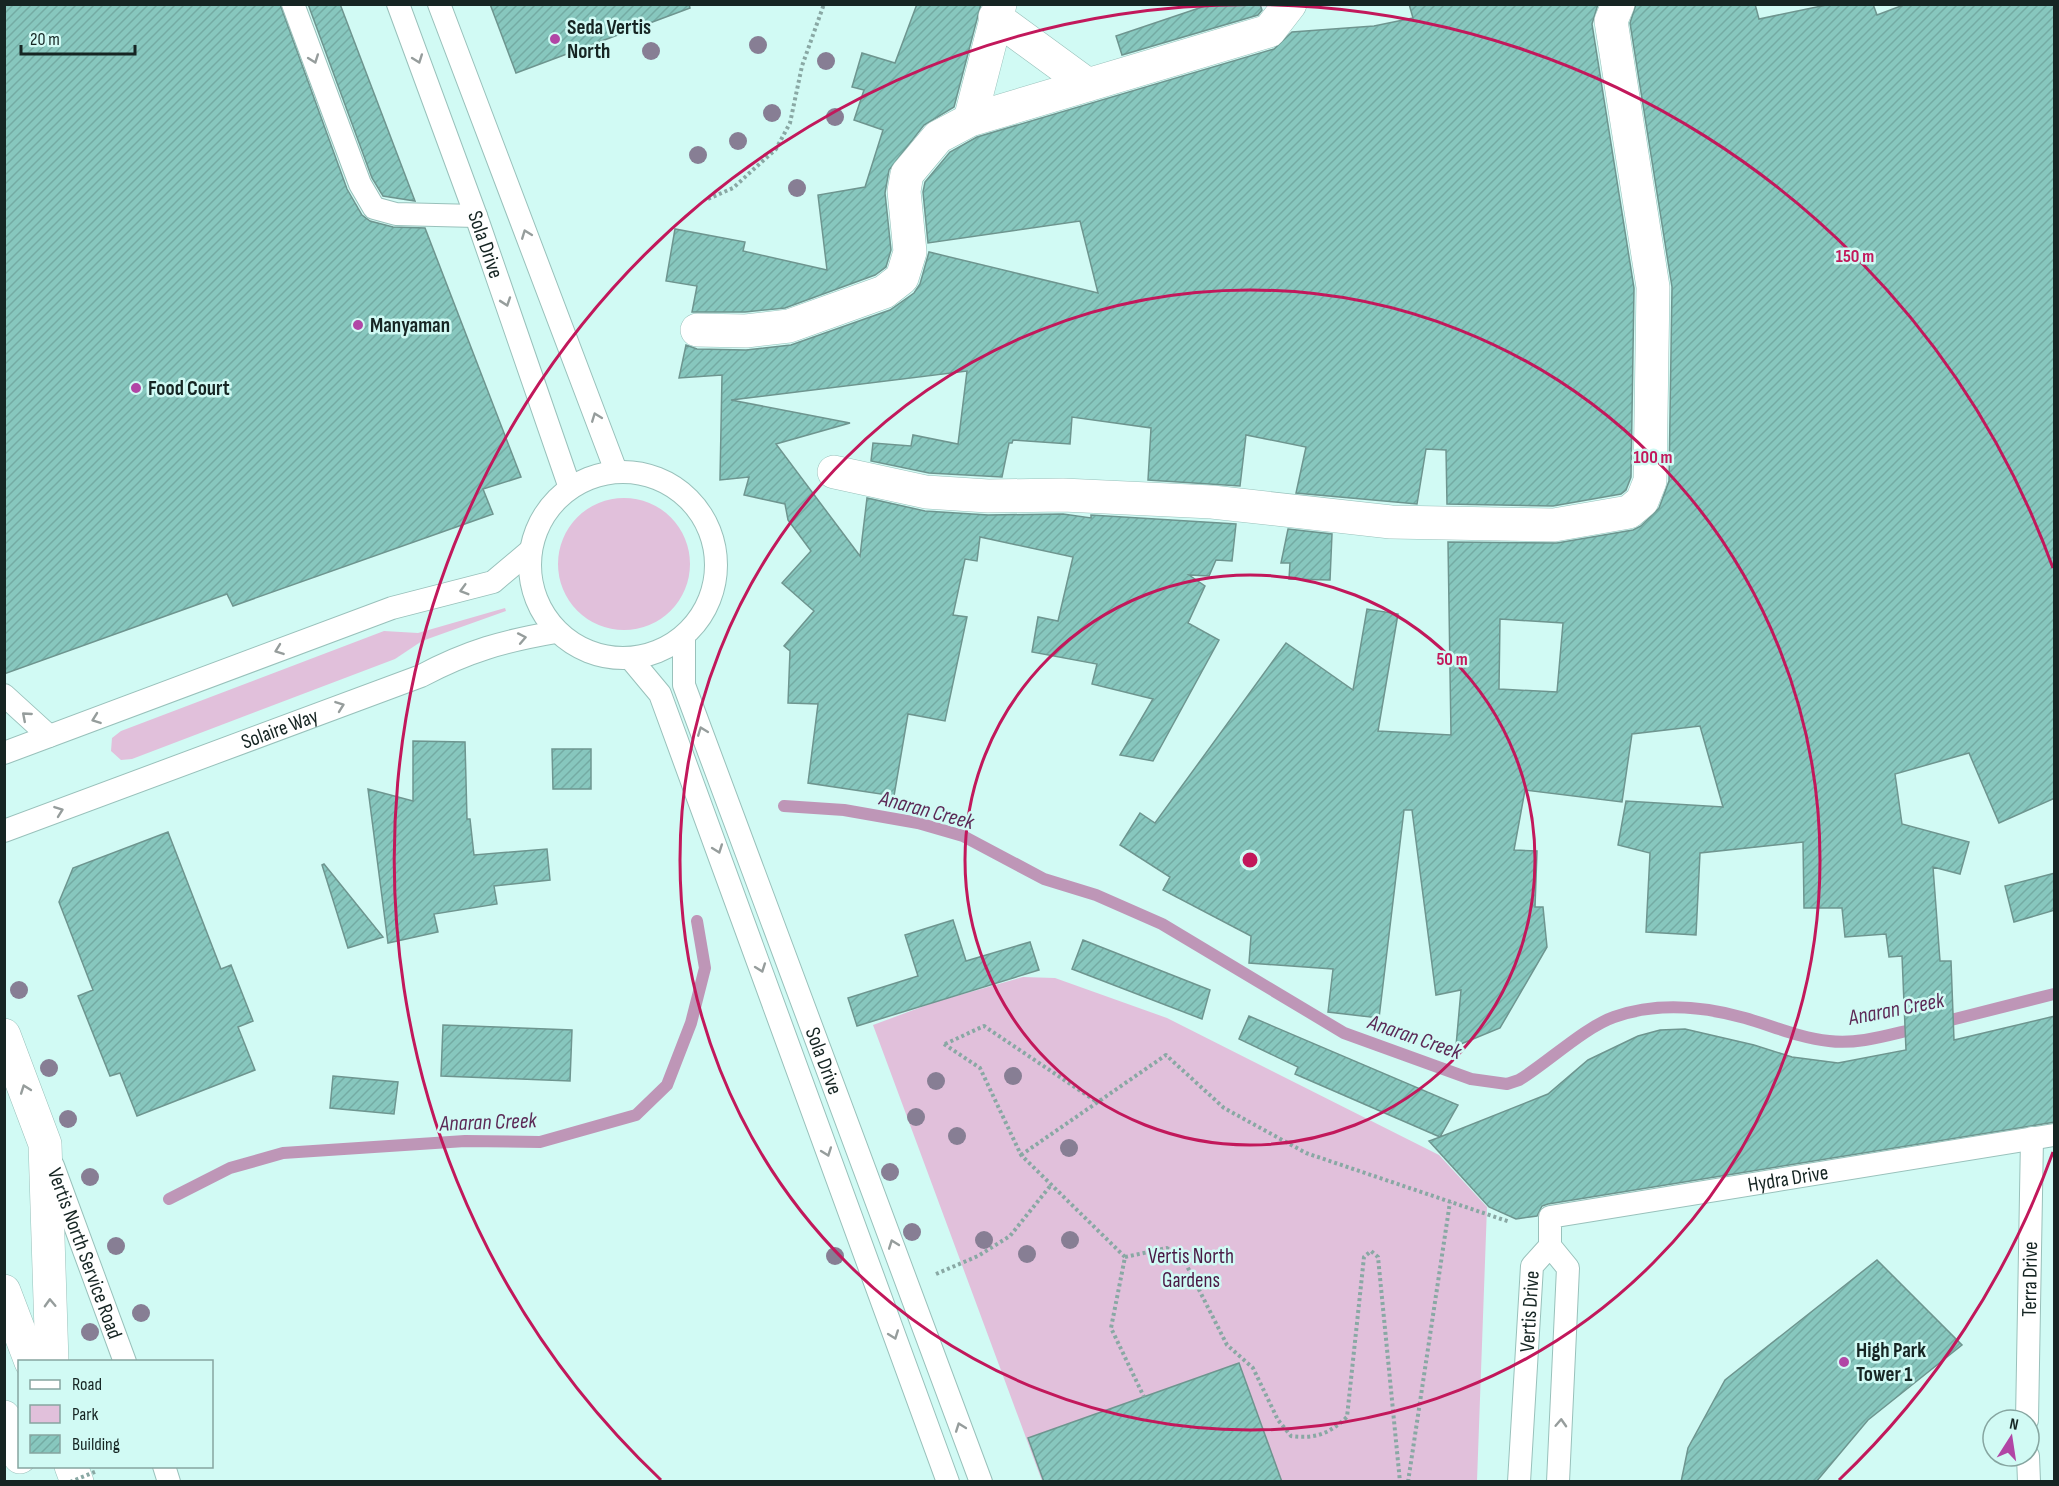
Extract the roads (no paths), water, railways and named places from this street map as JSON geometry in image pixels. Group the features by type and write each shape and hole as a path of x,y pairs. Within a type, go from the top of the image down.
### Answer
{"main road":[{"path":"697,330 746,331 789,326 884,292 902,278 910,252 904,191 907,174 938,137 970,120 1269,31 1290,4"},
{"path":"834,472 926,492 1212,502 1391,522 1554,525 1629,512 1642,501 1650,482 1653,287 1611,21 1618,4"},
{"path":"970,120 998,11 1088,85"},
{"name":"Vertis North Service Road","path":"4,1035 45,1144 52,1360"},
{"path":"4,1291 30,1360"},
{"path":"4,1417 18,1452"},
{"path":"23,1468 29,1482"}],"lane":[{"path":"293,4 367,199 374,208 413,218 476,216"},
{"name":"Sola Drive","path":"398,4 476,216 570,488"},
{"name":"Sola Drive","path":"439,4 616,471"},
{"path":"616,471 642,473 666,482 691,500 709,525 717,554 715,585 704,614 684,636 657,652 630,658 602,656 582,648 556,632 536,598 530,581 531,550 538,525 552,504 570,488 592,477 616,471"},
{"path":"4,731 13,749 392,608 493,582 531,550"},
{"name":"Solaire Way","path":"4,831 421,676 461,655 518,638 556,632"},
{"name":"Sola Drive","path":"684,636 684,685 768,903 981,1482"},
{"name":"Sola Drive","path":"630,658 660,694 948,1482"},
{"path":"7,686 50,736"},
{"name":"Hydra Drive","path":"1550,1246 1550,1217 2055,1135"},
{"name":"Terra Drive","path":"2027,1408 2032,1138"},
{"name":"Vertis North Service Road","path":"45,1144 124,1360"},
{"name":"Vertis Drive","path":"1519,1482 1532,1266 1550,1246 1568,1268 1558,1482"}],"waterway":[{"name":"Anaran Creek","path":"784,806 844,810 918,823 963,836 1044,879 1096,895 1162,924 1344,1033 1471,1079 1507,1084 1519,1080 1603,1022 1630,1012 1647,1009 1696,1008 1745,1018 1808,1037 1840,1042 1875,1038 1919,1028"},
{"name":"Anaran Creek","path":"169,1199 230,1168 283,1153 465,1141 540,1142 636,1115 667,1085 691,1023 705,968 697,921"},
{"name":"Anaran Creek","path":"1939,1023 2054,994"}],"place":[{"name":"Seda Vertis North","path":"555,39"},
{"name":"Manyaman","path":"358,325"},
{"name":"Food Court","path":"136,388"},
{"name":"High Park Tower 1","path":"1844,1362"}],"park label":[{"name":"Vertis North Gardens","path":"1191,1268"}]}
